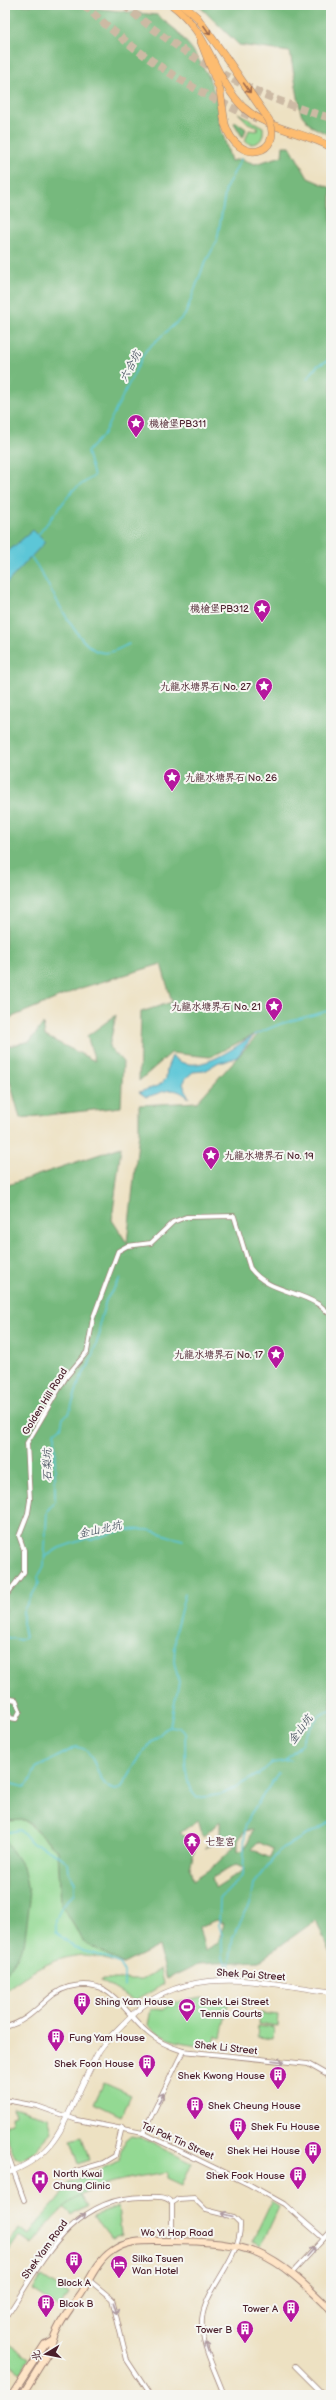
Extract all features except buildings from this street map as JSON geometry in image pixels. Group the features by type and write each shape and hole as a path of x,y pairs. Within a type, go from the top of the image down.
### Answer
{"main road":[{"path":"172,5 196,28 231,90 244,107 265,120 331,148"},
{"path":"183,5 197,16 269,120 272,128 272,137 264,148 256,152 248,151 234,142 225,124 220,91 196,28"},
{"name":"Wo Yi Hop Road","path":"22,2395 51,2348 52,2340 89,2280 106,2256 121,2245 130,2242 217,2242 237,2246 266,2256 292,2273 331,2310"},
{"name":"Wo Yi Hop Road","path":"12,2395 45,2344 52,2340"}],"street":[{"name":"Golden Hill Road","path":"5,1597 24,1572 24,1550 19,1536 27,1517 30,1500 27,1443 64,1380 87,1352 93,1320 101,1302 111,1266 119,1250 127,1246 151,1243 173,1222 186,1217 234,1216 249,1264 255,1274 268,1284 316,1302 331,1315"},
{"path":"5,1698 16,1700 19,1704 20,1711 16,1719 10,1718 5,1698"},
{"name":"Shek Pai Street","path":"68,2117 100,2050 139,2008 179,1985 202,1981 252,1982 331,1992"},
{"path":"5,2027 22,2021 33,2014 59,1991 81,1985 98,1986 108,1991 158,2041 183,2051"},
{"name":"Shek Li Street","path":"143,2133 183,2051 308,2064 331,2077"},
{"name":"Tai Pak Tin Street","path":"5,2100 27,2103 68,2117 122,2127 143,2133 244,2182 284,2204 323,2238"},
{"path":"5,2174 33,2161 50,2147 63,2129 68,2117"},
{"path":"76,2171 103,2163 115,2156 122,2127"},
{"path":"5,2147 24,2200"},
{"name":"Shek Yam Road","path":"5,2319 63,2234 83,2215 105,2204 127,2198 163,2197 172,2203"},
{"path":"172,2241 172,2203 178,2199 194,2198 206,2210 237,2218 241,2226 237,2246 210,2299 202,2320 205,2343 224,2395"},
{"path":"292,2273 331,2231"},
{"path":"89,2280 112,2299 127,2360 150,2395"},
{"path":"295,2366 324,2395"}],"green space":[{"path":"5,5 65,5 157,15 177,31 192,49 208,75 218,104 218,118 231,161 241,159 255,164 282,156 283,146 290,146 308,178 331,188 331,1956 316,1920 259,1961 198,1964 167,1979 159,1946 123,1964 83,1941 61,1904 58,1851 26,1820 5,1821 5,1186 121,1147 112,1220 127,1243 139,1132 139,1105 197,1102 261,1031 210,1057 171,1053 139,1081 141,1012 172,1002 161,964 81,988 5,1020","holes":["198,1820 203,1837 220,1821 220,1838 204,1848 223,1840 235,1846 213,1867 193,1880 190,1868 196,1845 180,1833","253,1830 244,1850 238,1851 238,1841 244,1831","258,1842 273,1849 270,1858 251,1849","236,1865 245,1869 215,1888 212,1878","217,1920 224,1924 218,1942 205,1951 199,1927"]},
{"path":"198,5 331,5 331,136 311,126 301,114 290,52 239,45"},
{"path":"238,113 263,127 262,137 257,143 250,144 245,141 249,130 257,131 258,127 248,123"},
{"path":"236,122 246,129 243,138 234,123"},
{"path":"116,1015 109,1047 123,1062 121,1107 20,1118 9,1078 5,1078 5,1047 30,1041 43,1024 45,1036 95,1061 87,1036"},
{"path":"25,1820 58,1851 61,1904 83,1941 123,1964 88,1955 72,1956 41,1967 22,1978 5,1991 5,1975 24,1945 23,1868 5,1840 5,1821"},
{"path":"5,1840 23,1867 30,1900 24,1945 5,1975"},
{"path":"161,1969 164,1984 135,2001 101,1981 102,1979 142,1979"},
{"name":"Shek Lei Street Tennis Courts","path":"202,1998 228,2004 221,2037 216,2036 214,2045 179,2042 163,2036 148,2025 151,2009 164,2010 169,2003"},
{"path":"260,2013 278,2015 277,2027 259,2024"},
{"path":"258,2026 274,2028 273,2039 257,2037"},
{"path":"104,2083 131,2095 121,2116 94,2103"},
{"path":"13,2107 48,2117 52,2132 33,2152 21,2159 15,2157 5,2133 5,2125 12,2122 11,2116 15,2115"},
{"path":"131,2136 141,2138 192,2163 182,2186 167,2179 167,2172 105,2185 89,2191 75,2199 61,2211 32,2245 19,2236 8,2252 5,2250 19,2228 29,2235 42,2217 59,2199 65,2187 69,2183 119,2161 125,2141"},
{"path":"82,2137 89,2160 79,2164 71,2140"},
{"path":"80,2196 87,2206 72,2216 64,2207"},
{"path":"271,2202 279,2207 261,2246 252,2242"},
{"path":"118,2206 121,2234 111,2238 94,2216"},
{"path":"42,2277 68,2294 60,2307 33,2290"},
{"path":"5,2342 29,2358 21,2373 5,2362"}],"water":[{"path":"33,530 45,542 5,585 5,554"},
{"path":"254,1035 237,1057 224,1062 219,1062 204,1071 193,1072 186,1078 183,1084 189,1098 178,1091 173,1090 164,1091 146,1097 139,1092 158,1086 166,1079 167,1068 172,1056 182,1062 192,1064 203,1063 225,1053"}],"waterway":[{"name":"六合坑","path":"38,535 73,490 94,476 87,452 103,435 146,350 185,315 204,265 217,241 226,188 241,159"},
{"path":"307,379 317,366 331,359"},
{"path":"31,557 71,625 81,638 91,647 100,652 107,653 129,644"},
{"path":"254,1035 280,1024 331,1010"},
{"name":"石梨坑","path":"5,1637 20,1640 25,1637 23,1628 23,1611 39,1583 38,1577 44,1566 47,1511 55,1501 55,1432 61,1427 63,1418 69,1414 80,1379 89,1365 100,1333 100,1322 106,1300 120,1279"},
{"name":"金山北坑","path":"45,1557 59,1548 88,1538 92,1540 107,1535 132,1530 149,1530 183,1540"},
{"path":"170,1726 179,1682 174,1662 176,1629 185,1594"},
{"name":"金山坑","path":"285,1761 298,1747 316,1719 320,1715 331,1711"},
{"path":"5,1769 12,1784 24,1787 29,1783 36,1768 76,1747 89,1753 104,1782 109,1788 116,1790 121,1788 144,1750 164,1730 171,1726 179,1728 185,1733 187,1776 192,1792 197,1798 223,1794 259,1774 272,1763 291,1760"},
{"path":"230,1971 222,1958 222,1935 219,1925 220,1899 243,1875 245,1827 250,1815 278,1773"},
{"path":"229,1967 233,1936 250,1904 253,1884 282,1848 331,1822"},
{"path":"5,1833 20,1830 32,1844 42,1846 67,1862 68,1871 75,1883 75,1893 61,1907 56,1920 56,1932 75,1948 108,1958 119,1964 124,1972 124,1987"}],"tunnel":[{"path":"84,5 103,23 165,70 210,97 257,119"},
{"path":"124,5 147,24 195,58 221,73 275,99 331,118"}],"place":[{"name":"機槍堡PB311","path":"136,438"},
{"name":"機槍堡PB312","path":"262,623"},
{"name":"九龍水塘界石 No. 27","path":"264,701"},
{"name":"九龍水塘界石 No. 26","path":"172,792"},
{"name":"九龍水塘界石 No. 21","path":"274,1021"},
{"name":"九龍水塘界石 No. 19","path":"211,1170"},
{"name":"九龍水塘界石 No. 17","path":"276,1369"},
{"name":"七聖宮","path":"192,1856"},
{"name":"Shing Yam House","path":"82,2016"},
{"name":"Shek Lei Street Tennis Courts","path":"187,2022"},
{"name":"Fung Yam House","path":"56,2052"},
{"name":"Shek Foon House","path":"147,2078"},
{"name":"Shek Kwong House","path":"278,2090"},
{"name":"Shek Cheung House","path":"195,2120"},
{"name":"Shek Fu House","path":"238,2141"},
{"name":"Shek Hei House","path":"313,2165"},
{"name":"Shek Fook House","path":"298,2190"},
{"name":"North Kwai Chung Clinic","path":"40,2194"},
{"name":"Block A","path":"74,2275"},
{"name":"Silka Tsuen Wan Hotel","path":"119,2279"},
{"name":"Blcok B","path":"46,2318"},
{"name":"Tower A","path":"291,2323"},
{"name":"Tower B","path":"245,2344"}]}
